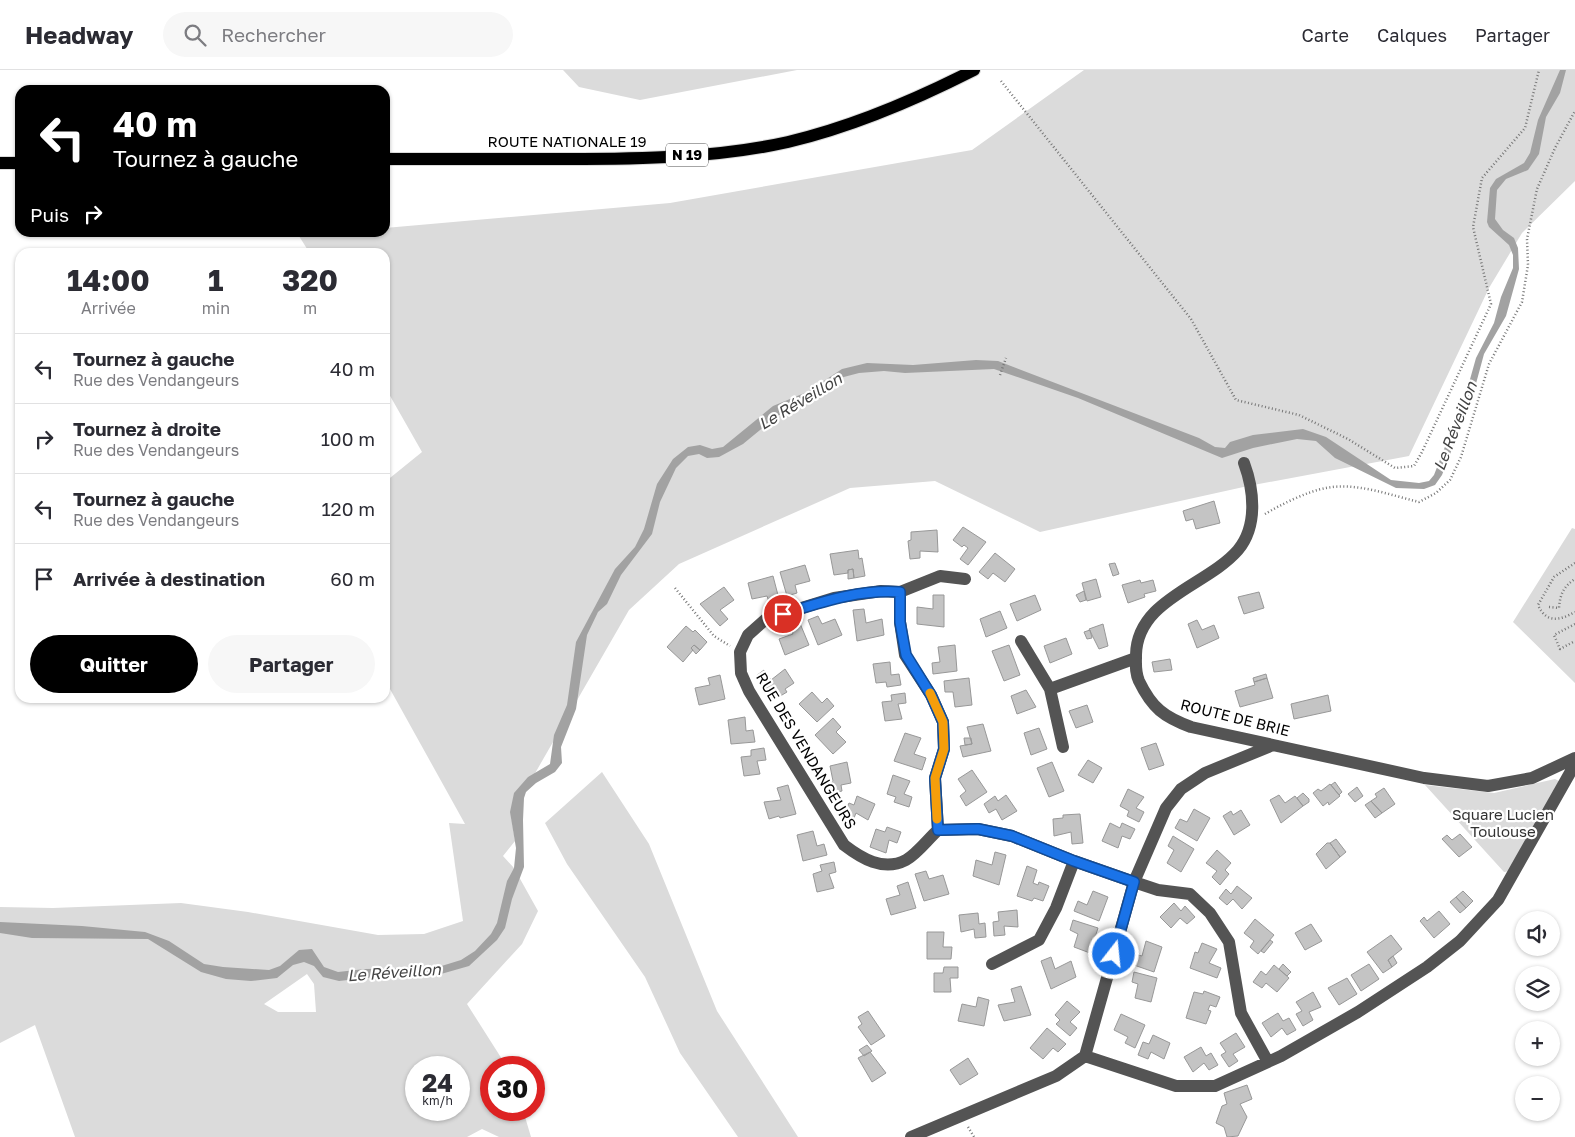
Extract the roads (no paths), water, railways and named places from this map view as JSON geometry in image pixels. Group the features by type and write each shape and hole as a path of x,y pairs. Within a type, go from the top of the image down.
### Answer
{"main road":[{"name":"ROUTE NATIONALE 19","path":"390,159 648,158 743,150 788,142 831,130 897,106 974,70"},
{"path":"0,163 15,163"}],"street":[{"name":"ROUTE DE BRIE","path":"1244,463 1251,481 1253,505 1250,523 1238,549 1216,569 1165,603 1145,624 1136,645 1136,673 1148,700 1169,719 1191,727 1424,778 1488,786 1532,778 1575,758"},
{"path":"964,579 940,576 900,592 900,622 906,655 931,695 943,722 944,749 935,778 938,830 978,829 1012,836 1074,861 1158,890 1190,894 1210,913 1229,942 1240,1013 1268,1062"},
{"name":"RUE DES VENDANGEURS","path":"900,592 880,590 834,598 766,619 748,635 740,652 742,673 749,691 844,845 865,860 887,865 906,860 938,830"},
{"path":"1021,641 1050,689 1063,747"},
{"path":"1050,689 1136,658"},
{"path":"911,1137 941,1131 1056,1076 1085,1056 1134,882 1166,808 1181,789 1205,773 1273,745"},
{"path":"1085,1056 1176,1086 1215,1086 1268,1062 1358,1012 1428,967 1460,941 1498,900 1575,764"},
{"path":"992,964 1039,940 1056,908 1074,861"}],"water":[{"name":"Le Réveillon","path":"1560,70 1566,70 1560,93 1546,117 1539,154 1528,170 1506,179 1497,190 1495,219 1503,230 1514,238 1518,248 1519,269 1506,316 1484,354 1474,391 1459,425 1459,431 1442,475 1435,485 1424,489 1396,488 1335,458 1316,441 1297,439 1253,448 1222,458 1078,398 994,369 905,373 884,371 859,373 840,378 793,409 777,416 743,444 719,457 707,458 699,454 688,456 676,468 660,502 652,534 621,575 607,604 598,612 587,635 576,709 561,747 562,763 555,772 536,783 526,792 523,820 524,867 512,899 505,928 497,940 469,966 434,976 375,977 339,981 323,977 314,966 304,962 293,965 277,978 251,981 226,979 201,972 148,939 32,938 0,933 0,922 82,926 145,932 169,941 204,964 269,970 280,966 299,950 312,949 324,967 338,972 365,969 435,968 461,960 475,951 491,934 497,923 507,881 514,868 516,848 510,812 514,793 528,777 550,764 554,735 567,705 576,642 615,569 635,547 644,529 657,484 673,459 688,447 700,445 712,449 723,447 773,406 807,392 842,369 867,363 913,365 976,360 998,361 1199,438 1215,447 1225,448 1230,442 1253,435 1303,429 1326,437 1391,480 1419,483 1429,481 1434,475 1467,390 1476,358 1494,323 1501,297 1513,268 1513,255 1509,245 1489,227 1487,222 1490,188 1496,179 1524,163 1530,153 1538,120"}],"park label":[{"name":"Square Lucien Toulouse","path":"1503,824"}]}
